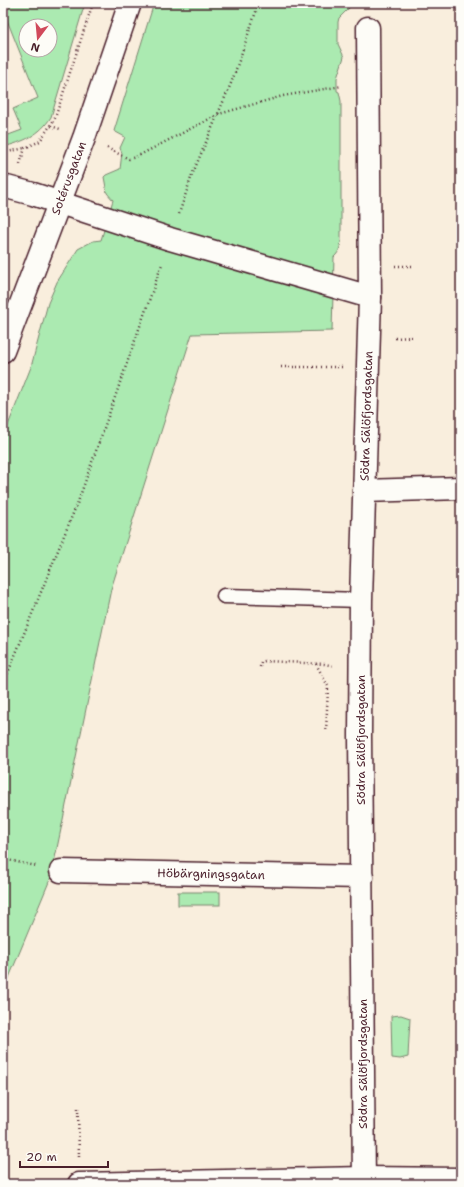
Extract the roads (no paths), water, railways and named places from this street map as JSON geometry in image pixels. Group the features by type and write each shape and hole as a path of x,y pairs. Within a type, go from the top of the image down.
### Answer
{"street":[{"name":"Sotérusgatan","path":"3,351 84,138 130,3"},
{"name":"Södra Sälöfjordsgatan","path":"364,1181 360,666 370,297 368,28"},
{"path":"7,188 33,194 170,239 370,297"},
{"path":"364,491 461,488"},
{"name":"Höbärgningsgatan","path":"60,871 362,877"},
{"path":"79,1184 461,1179"}],"lane":[{"path":"224,596 361,600"}]}
